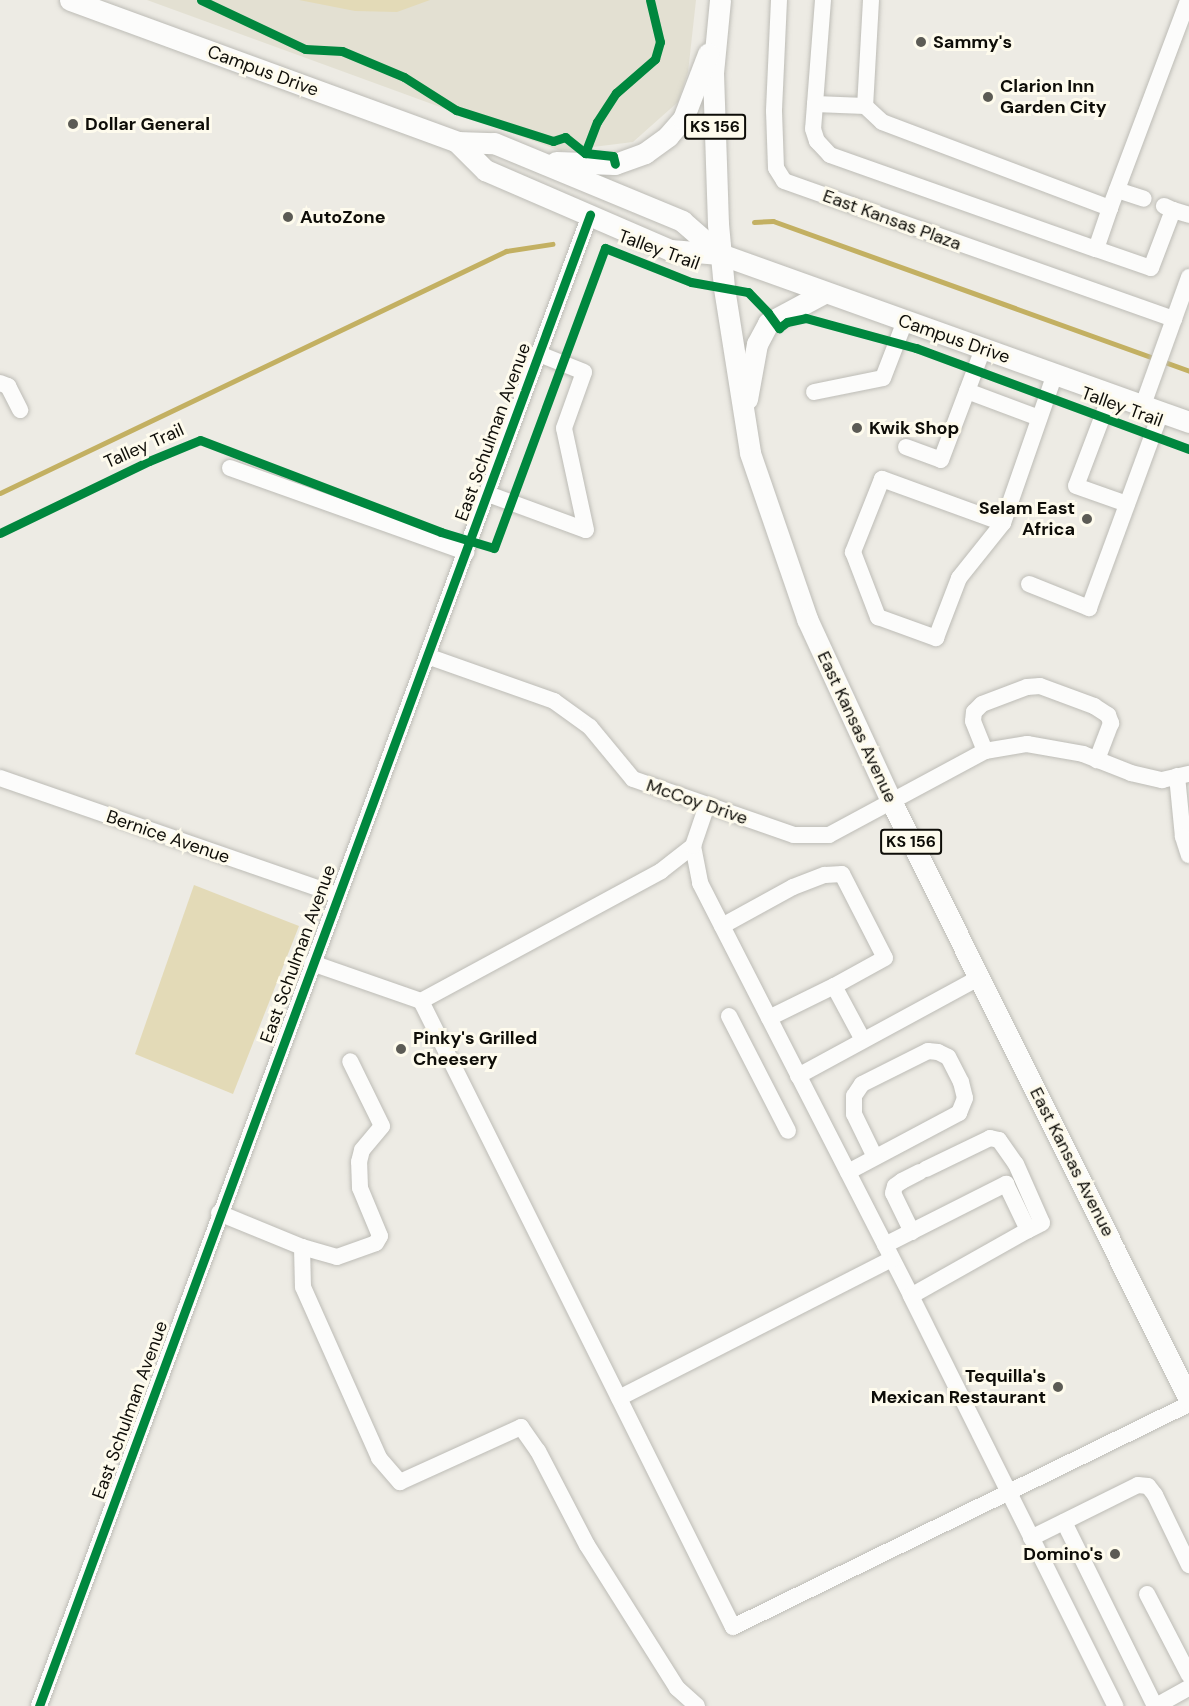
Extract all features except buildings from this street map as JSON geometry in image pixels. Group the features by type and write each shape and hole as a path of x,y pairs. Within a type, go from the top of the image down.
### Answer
{"main road":[{"name":"Campus Drive","path":"70,0 456,142 494,143 682,221 720,254"},
{"name":"East Kansas Avenue","path":"720,0 712,73 720,254 750,453 807,620 891,801 1189,1399"},
{"path":"534,159 579,165 615,164 645,153 668,136 683,119 717,31"},
{"name":"Campus Drive","path":"456,142 485,170 670,250 720,254 1189,422"},
{"path":"743,413 757,344 768,323 824,293"}],"street":[{"name":"East Kansas Plaza","path":"779,0 774,111 776,168 784,181 1174,319"},
{"path":"823,0 813,129 817,141 830,155 1151,268 1175,210"},
{"path":"865,106 871,0"},
{"path":"1096,249 1117,190 1183,30 1188,0"},
{"path":"815,104 865,106 882,122 1110,208"},
{"path":"1117,190 1144,199"},
{"name":"East Schulman Avenue","path":"39,1706 219,1213 590,215"},
{"path":"1029,584 1089,608 1127,504 1152,409 1151,384 1189,277"},
{"path":"814,392 883,378 904,321"},
{"path":"906,447 941,460 983,349"},
{"path":"488,494 586,530 564,428 584,372 539,354"},
{"path":"1003,523 882,479 854,552 878,617 936,638 959,578 1003,523 1055,374"},
{"path":"0,383 8,386 20,410"},
{"path":"966,391 1039,418"},
{"path":"1111,394 1076,486 1127,504"},
{"path":"230,468 466,552"},
{"name":"McCoy Drive","path":"427,656 554,701 590,727 633,779 794,834 829,835 985,751 1027,744 1083,754 1131,773 1162,780 1183,775"},
{"path":"985,751 973,721 974,711 982,704 1028,687 1040,686 1094,706 1108,715 1111,723 1097,760"},
{"path":"1183,775 1183,837 1189,855"},
{"name":"Bernice Avenue","path":"0,778 337,896"},
{"path":"706,805 693,846 700,883 848,1172 1115,1706"},
{"path":"421,1001 661,871 693,846"},
{"path":"722,926 793,887 825,875 842,874 885,958 769,1018"},
{"path":"312,963 421,1001 733,1627 1189,1404"},
{"path":"798,1076 980,978"},
{"path":"834,986 863,1040"},
{"path":"729,1016 788,1131"},
{"path":"848,1172 959,1113 965,1098 961,1082 948,1057 938,1052 928,1051 862,1084 854,1096 854,1114 875,1157"},
{"path":"219,1213 302,1247 337,1257 376,1243 380,1236 360,1188 359,1162 362,1150 382,1126 350,1061"},
{"path":"912,1232 893,1192 895,1186 990,1138 999,1140 1016,1164 1035,1226"},
{"path":"619,1398 888,1252 912,1232 1006,1184 1035,1226"},
{"path":"910,1296 1035,1226"},
{"path":"302,1247 303,1287 379,1458 400,1482 521,1426 538,1451 605,1574 677,1688 697,1706"},
{"path":"1031,1538 1138,1485 1148,1486 1155,1495 1189,1565"},
{"path":"1064,1522 1156,1706 1189,1688"},
{"path":"1147,1594 1189,1676"}],"shaded area":[{"path":"147,0 696,0 688,72 678,102 633,142 561,151"},
{"path":"299,0 430,0 397,12 355,11"},
{"path":"194,885 299,926 233,1094 135,1054"}],"waterway":[{"path":"754,222 773,221 1189,371"},
{"path":"0,493 506,251 552,244"}],"cycle path":[{"path":"201,0 305,49 342,51 404,77 456,110 553,141 565,137 585,153 613,156 615,164"},
{"path":"585,153 597,122 616,93 655,59 660,42 650,0"},
{"path":"39,1706 590,215"},
{"name":"Talley Trail","path":"0,533 149,461 200,440 441,532 494,548 605,248 691,282 748,292 779,328 787,322 806,318 916,348 1189,449"}],"place":[{"name":"Sammy's","path":"921,42"},
{"name":"Clarion Inn Garden City","path":"988,97"},
{"name":"Dollar General","path":"73,124"},
{"name":"AutoZone","path":"288,217"},
{"name":"Kwik Shop","path":"857,428"},
{"name":"Selam East Africa","path":"1087,519"},
{"name":"Pinky's Grilled Cheesery","path":"401,1049"},
{"name":"Tequilla's Mexican Restaurant","path":"1058,1387"},
{"name":"Domino's","path":"1115,1554"}]}
